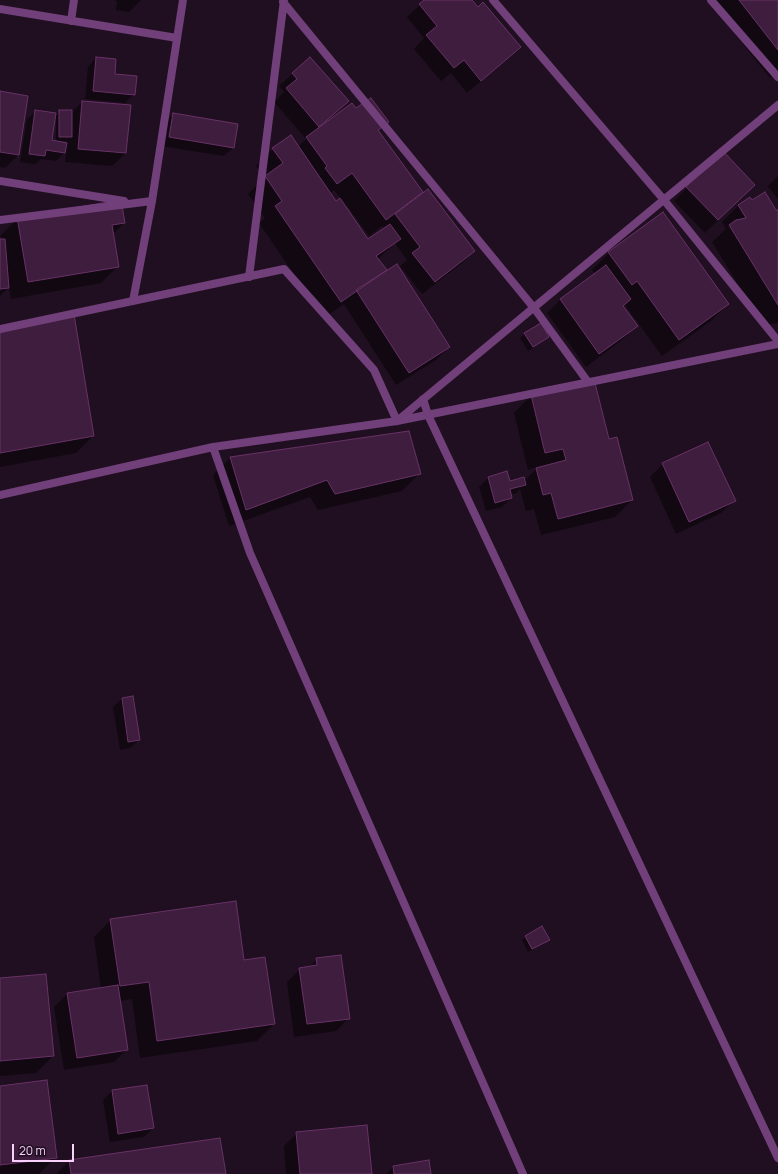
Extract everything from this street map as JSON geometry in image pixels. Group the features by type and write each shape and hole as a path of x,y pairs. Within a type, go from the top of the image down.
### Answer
{"street":[{"path":"71,21 74,0"},
{"path":"133,301 152,201 183,0"},
{"path":"0,496 213,447 397,421 778,343 664,200 493,0"},
{"path":"711,0 778,77"},
{"path":"249,277 283,1"},
{"path":"283,1 534,308 588,382"},
{"path":"0,9 177,38"},
{"path":"397,421 778,105"},
{"path":"0,181 134,203"},
{"path":"0,220 152,201"},
{"path":"0,329 284,269 374,370 397,421"},
{"path":"423,399 428,415 778,1158"},
{"path":"213,447 250,553 523,1174"}],"building":[{"path":"424,0 472,0 478,7 483,2 521,47 481,81 464,60 454,68 426,35 437,26 419,4"},
{"path":"739,0 778,0 778,50"},
{"path":"96,57 116,59 115,74 137,76 135,95 93,91"},
{"path":"310,57 349,101 319,127 286,88 297,79 292,73"},
{"path":"0,91 28,96 19,155 0,152"},
{"path":"371,98 389,122 378,130 423,192 386,220 352,173 337,184 325,168 327,166 306,137 352,103 356,108"},
{"path":"82,101 131,105 126,153 78,149"},
{"path":"35,110 56,113 52,140 67,143 65,153 46,150 45,156 29,154"},
{"path":"59,110 72,110 72,137 59,137"},
{"path":"173,113 238,124 234,148 169,137"},
{"path":"291,135 336,201 340,198 368,239 390,224 401,239 376,256 387,270 341,302 275,206 282,201 265,176 283,163 272,148"},
{"path":"723,151 755,185 718,220 686,187"},
{"path":"428,189 475,251 435,282 412,253 420,247 395,214"},
{"path":"765,192 776,210 778,210 778,305 729,225 736,220 746,218 738,205 750,197 752,200"},
{"path":"121,200 125,223 112,225 119,267 28,282 17,217"},
{"path":"663,212 729,304 679,340 637,281 632,285 608,252"},
{"path":"0,239 5,239 9,288 0,289"},
{"path":"397,264 450,347 409,373 356,290"},
{"path":"606,265 631,299 623,306 638,326 599,354 560,299"},
{"path":"74,314 94,436 0,453 0,330"},
{"path":"541,323 549,337 533,347 524,333"},
{"path":"594,379 609,439 617,437 633,500 558,519 551,493 543,495 536,468 566,460 563,449 545,453 531,395"},
{"path":"409,431 421,474 335,494 327,480 246,510 230,457"},
{"path":"708,442 736,501 689,522 662,463"},
{"path":"507,471 510,481 524,477 526,485 510,489 512,498 495,503 488,477"},
{"path":"133,696 140,740 128,742 122,698"},
{"path":"236,901 244,960 265,957 275,1024 157,1041 149,982 120,986 110,919"},
{"path":"542,926 550,940 532,949 525,936"},
{"path":"341,955 350,1019 307,1024 299,968 317,965 316,958"},
{"path":"46,974 54,1056 0,1061 0,978"},
{"path":"118,985 128,1050 77,1058 67,993"},
{"path":"47,1080 57,1158 0,1165 0,1086"},
{"path":"147,1085 154,1128 118,1134 112,1090"},
{"path":"367,1125 372,1174 300,1174 296,1132"},
{"path":"220,1138 226,1174 71,1174 69,1160"},
{"path":"429,1160 431,1174 394,1174 393,1166"}]}
